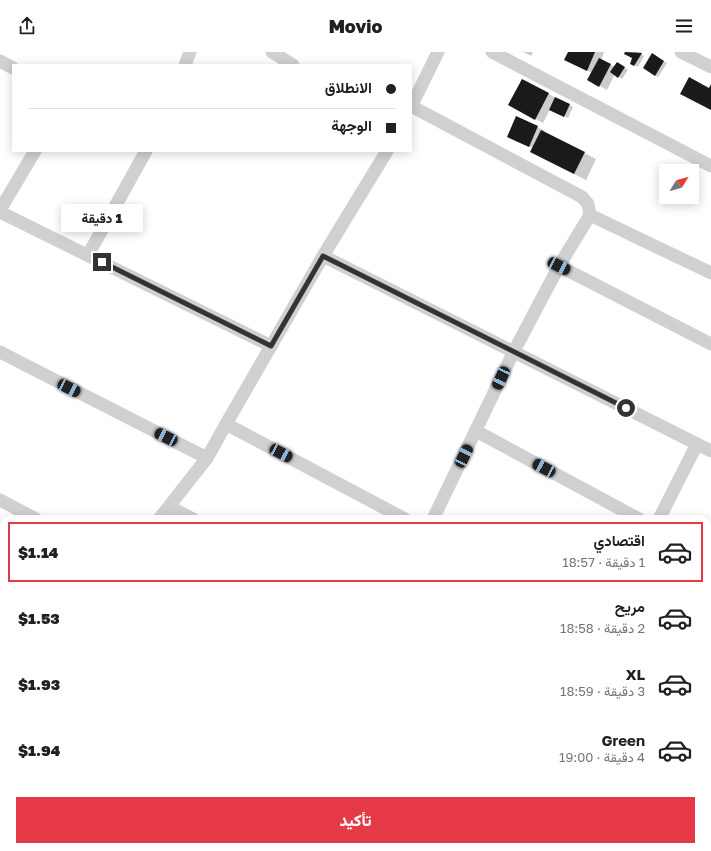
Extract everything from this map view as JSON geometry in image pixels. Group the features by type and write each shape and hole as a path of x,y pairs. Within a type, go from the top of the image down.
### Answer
{"street":[{"path":"184,64 190,52"},
{"path":"272,52 291,64"},
{"path":"412,104 438,52"},
{"path":"492,52 711,166"},
{"path":"681,52 711,67"},
{"path":"0,61 12,67"},
{"path":"412,107 582,197 588,204 590,215 559,266 514,351 435,515"},
{"path":"34,152 0,211 271,346"},
{"path":"88,255 145,152"},
{"path":"163,515 207,458 323,256 386,152"},
{"path":"590,215 709,269"},
{"path":"323,256 711,451"},
{"path":"559,266 711,344"},
{"path":"0,352 207,458"},
{"path":"226,424 397,515"},
{"path":"476,431 632,515"},
{"path":"661,515 697,444"},
{"path":"0,500 28,515"},
{"path":"170,507 186,515"}],"building":[{"path":"568,52 595,52 587,71 564,60"},
{"path":"625,52 642,53 634,66 630,64 632,58 624,54"},
{"path":"652,53 664,61 655,76 643,68"},
{"path":"599,58 611,64 599,87 587,80"},
{"path":"617,62 625,67 618,78 610,72"},
{"path":"689,77 709,88 711,84 711,110 680,94"},
{"path":"522,79 549,93 535,120 508,105"},
{"path":"555,97 570,104 564,117 549,110"},
{"path":"516,116 538,126 529,147 507,137"},
{"path":"541,130 585,152 574,174 530,152"}],"route":[{"path":"102,262 271,346 323,256 626,408"}]}
